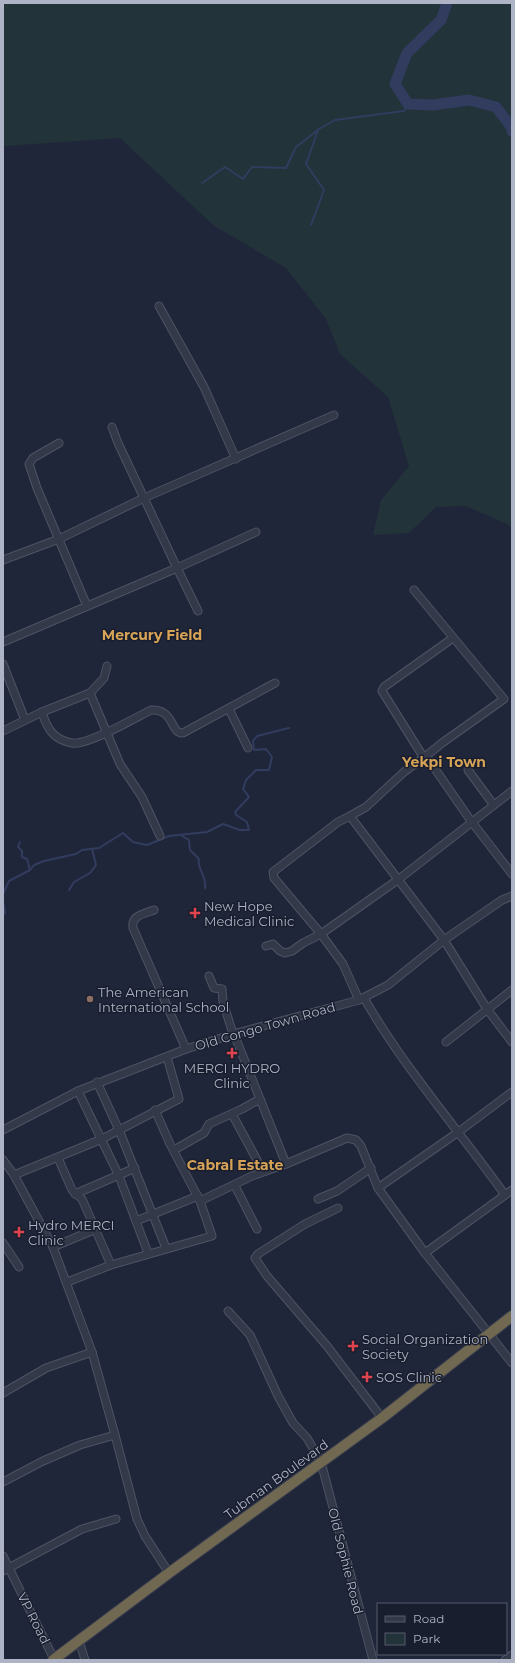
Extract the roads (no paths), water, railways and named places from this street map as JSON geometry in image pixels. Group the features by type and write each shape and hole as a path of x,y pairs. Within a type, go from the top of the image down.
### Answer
{"highway":[{"name":"Tubman Boulevard","path":"54,1660 169,1573 382,1418 512,1316"}],"street":[{"path":"159,306 204,387 236,459"},
{"path":"3,560 59,539 144,498 334,415"},
{"path":"112,428 198,611"},
{"path":"59,443 33,458 30,464 37,488 87,606"},
{"path":"3,642 177,568 256,532"},
{"path":"414,590 504,699 404,772 366,807 338,822 273,872 274,878 321,934 343,964 362,999 408,1067 505,1195"},
{"path":"453,638 384,687 382,691 425,757 471,821 512,874"},
{"path":"3,664 25,720"},
{"path":"3,731 42,712 90,693 104,678 107,666"},
{"path":"42,712 46,726 52,733 59,738 73,743 85,741 107,732 151,710 159,710 166,714 176,731 183,733 275,683"},
{"path":"90,693 120,764 142,797 160,836"},
{"path":"229,709 248,748"},
{"path":"468,770 494,804"},
{"path":"266,946 273,944 280,951 285,953 292,951 303,943 321,934 399,879 471,821 512,791"},
{"path":"350,816 444,940 487,1009 512,1042"},
{"name":"Old Congo Town Road","path":"3,1130 97,1082 186,1049 235,1033 362,999 388,985 444,940 502,900 512,896"},
{"path":"154,910 134,918 132,922 133,928 186,1049"},
{"path":"209,976 214,988 222,990 223,1002 236,1039 286,1164"},
{"path":"446,1042 512,990"},
{"path":"14,1175 102,1139 155,1110 179,1099 167,1057"},
{"path":"97,1082 135,1168 166,1248"},
{"path":"78,1091 119,1176 148,1253"},
{"path":"378,1188 457,1133 512,1092"},
{"path":"174,1150 204,1133 209,1124 260,1099"},
{"path":"67,1282 148,1253 212,1236 199,1199 155,1110"},
{"path":"232,1114 257,1160 260,1173"},
{"path":"136,1221 235,1186 260,1173 286,1164 347,1138 356,1140 361,1146 378,1188 425,1253 512,1362"},
{"path":"58,1158 75,1194 82,1199 111,1265"},
{"path":"3,1160 14,1175 53,1247 92,1352 116,1434 137,1519 145,1536 169,1573"},
{"path":"75,1194 135,1168"},
{"path":"318,1199 337,1191 371,1168"},
{"path":"235,1186 257,1229"},
{"path":"425,1253 512,1190"},
{"path":"338,1208 305,1224 268,1247 255,1258 267,1276 327,1346 382,1418"},
{"path":"53,1247 96,1229"},
{"path":"3,1243 19,1267"},
{"name":"Old Sophie Road","path":"228,1311 250,1335 278,1396 293,1423 307,1438 321,1462 373,1660"},
{"path":"3,1393 46,1368 92,1352"},
{"path":"3,1482 43,1461 80,1445 116,1434"},
{"path":"6,1569 82,1529 116,1519"},
{"name":"VP Road","path":"3,1556 6,1569 54,1660"},
{"path":"79,1641 85,1660"},
{"path":"505,1660 512,1655"}],"waterway":[{"path":"447,3 441,20 407,53 395,84 408,104 433,105 469,100 496,107 512,128 512,131"},
{"path":"202,183 225,167 243,179 252,167 286,168 296,147 319,129 335,120 404,111 408,104"},
{"path":"311,225 324,190 306,164 318,130"},
{"path":"3,901 3,894 9,881 30,870 34,865 44,861 76,854 82,850 99,848 123,833 133,842 147,845 169,836 207,832 223,824 240,830 249,830 247,822 236,815 235,812 249,797 243,789 246,780 256,770 269,770 272,757 266,749 254,750 253,741 257,736 289,728"},
{"path":"182,836 189,840 190,850 199,859 198,862 204,879 205,888"},
{"path":"20,842 18,847 22,851 22,857 27,859 30,870"},
{"path":"69,890 74,882 90,873 96,865 92,849"},
{"path":"3,902 5,912 3,916"},
{"path":"3,933 3,941"}],"place":[{"name":"New Hope Medical Clinic","path":"195,913"},
{"name":"The American International School","path":"90,999"},
{"name":"MERCI HYDRO Clinic","path":"232,1053"},
{"name":"Hydro MERCI Clinic","path":"19,1232"},
{"name":"Social Organization Society","path":"353,1346"},
{"name":"SOS Clinic","path":"367,1377"}],"district":[{"name":"Mercury Field","path":"152,635"},
{"name":"Yekpi Town","path":"444,762"},
{"name":"Cabral Estate","path":"235,1165"}]}
